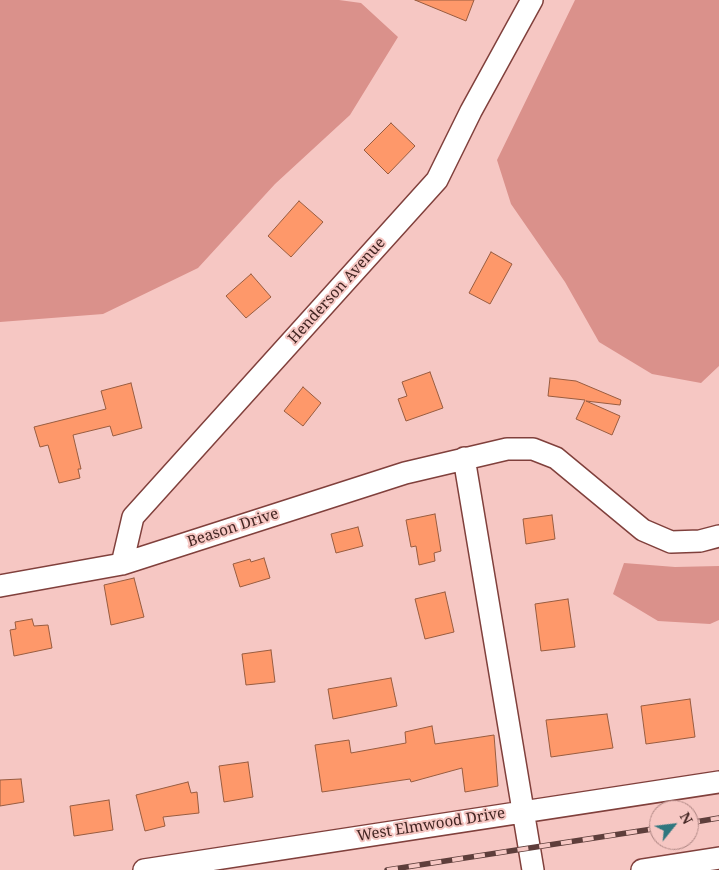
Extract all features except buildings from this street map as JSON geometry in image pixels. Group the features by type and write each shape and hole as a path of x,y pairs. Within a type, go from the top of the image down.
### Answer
{"street":[{"name":"Henderson Avenue","path":"122,564 133,517 437,180 471,111 532,0"},
{"name":"Beason Drive","path":"0,586 122,564 405,473 507,448 534,449 556,458 642,530 671,542 700,541 719,536"},
{"path":"464,458 533,870"},
{"name":"West Elmwood Drive","path":"144,870 719,782"},
{"path":"642,870 719,858"}],"shaded area":[{"path":"0,0 339,0 361,3 398,37 350,115 275,184 198,268 103,314 0,322"},
{"path":"575,0 719,0 719,366 701,383 652,374 599,342 565,282 511,204 497,160"},
{"path":"624,563 675,567 719,566 719,620 710,624 658,621 613,594"}],"railway":[{"path":"699,821 719,818"},
{"path":"387,870 649,830"}]}
